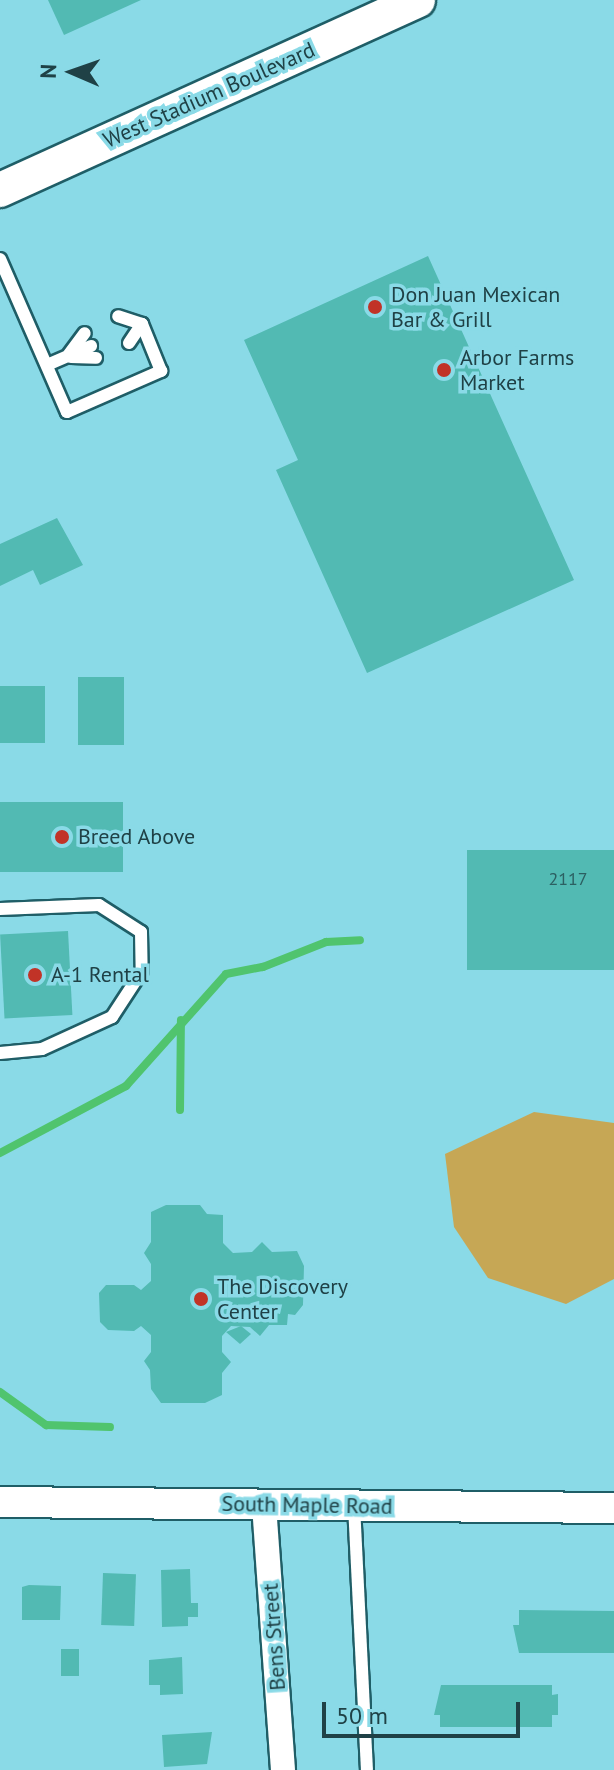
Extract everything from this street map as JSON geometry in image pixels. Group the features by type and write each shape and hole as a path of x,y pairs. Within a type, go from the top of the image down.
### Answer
{"main road":[{"name":"West Stadium Boulevard","path":"0,190 418,0"}],"street":[{"name":"South Maple Road","path":"0,1502 614,1508"},
{"name":"Bens Street","path":"264,1505 283,1770"}],"lane":[{"path":"0,259 67,412 161,371 142,324 118,316"},
{"path":"127,337 142,324"},
{"path":"67,356 85,333"},
{"path":"47,365 67,356 94,352"},
{"path":"0,909 99,905 141,932 142,971 112,1017 42,1049 0,1053"},
{"path":"354,1505 367,1770"}],"shaded area":[{"path":"534,1112 614,1123 614,1279 566,1304 488,1278 454,1227 445,1154"}],"building":[{"path":"48,0 141,0 64,35"},
{"path":"428,256 574,580 367,673 276,470 298,460 244,340"},
{"path":"57,518 83,565 40,585 33,570 0,586 0,544"},
{"path":"78,677 124,677 124,745 78,745"},
{"path":"0,686 45,686 45,743 0,743"},
{"name":"Breed Above","path":"0,802 123,802 123,872 0,872"},
{"path":"467,850 614,850 614,970 467,970"},
{"name":"A-1 Rental","path":"68,931 72,1015 4,1018 0,935"},
{"name":"The Discovery Center","path":"166,1205 200,1205 207,1214 223,1215 223,1243 233,1253 252,1252 262,1242 272,1252 297,1251 304,1266 303,1305 295,1315 288,1314 287,1325 269,1325 260,1336 250,1327 231,1326 222,1336 222,1352 231,1362 222,1373 222,1395 205,1403 161,1403 151,1389 150,1370 144,1361 151,1352 151,1335 141,1326 134,1331 108,1330 100,1322 99,1293 106,1285 134,1285 141,1290 151,1281 151,1264 144,1253 151,1242 151,1212"},
{"path":"241,1326 251,1334 240,1344 226,1332"},
{"path":"190,1569 191,1603 198,1603 198,1617 188,1617 188,1626 162,1627 161,1570"},
{"path":"103,1573 136,1574 134,1626 101,1625"},
{"path":"61,1586 60,1620 22,1620 22,1587"},
{"path":"519,1610 614,1611 614,1653 519,1653 513,1625 519,1625"},
{"path":"61,1649 79,1649 79,1676 61,1676"},
{"path":"182,1657 183,1694 160,1695 160,1685 149,1685 149,1660"},
{"path":"441,1685 552,1685 552,1695 558,1694 558,1715 552,1715 552,1727 440,1727 440,1715 434,1715"},
{"path":"212,1732 207,1764 164,1767 162,1735"}],"waterway":[{"path":"0,1153 126,1086 226,974 263,967 326,942 360,940"},
{"path":"180,1110 181,1020"},
{"path":"0,1392 46,1425 110,1427"}],"place":[{"name":"Don Juan Mexican Bar & Grill","path":"375,307"},
{"name":"Arbor Farms Market","path":"444,370"},
{"name":"Breed Above","path":"62,837"},
{"name":"A-1 Rental","path":"35,975"},
{"name":"The Discovery Center","path":"201,1299"}]}
